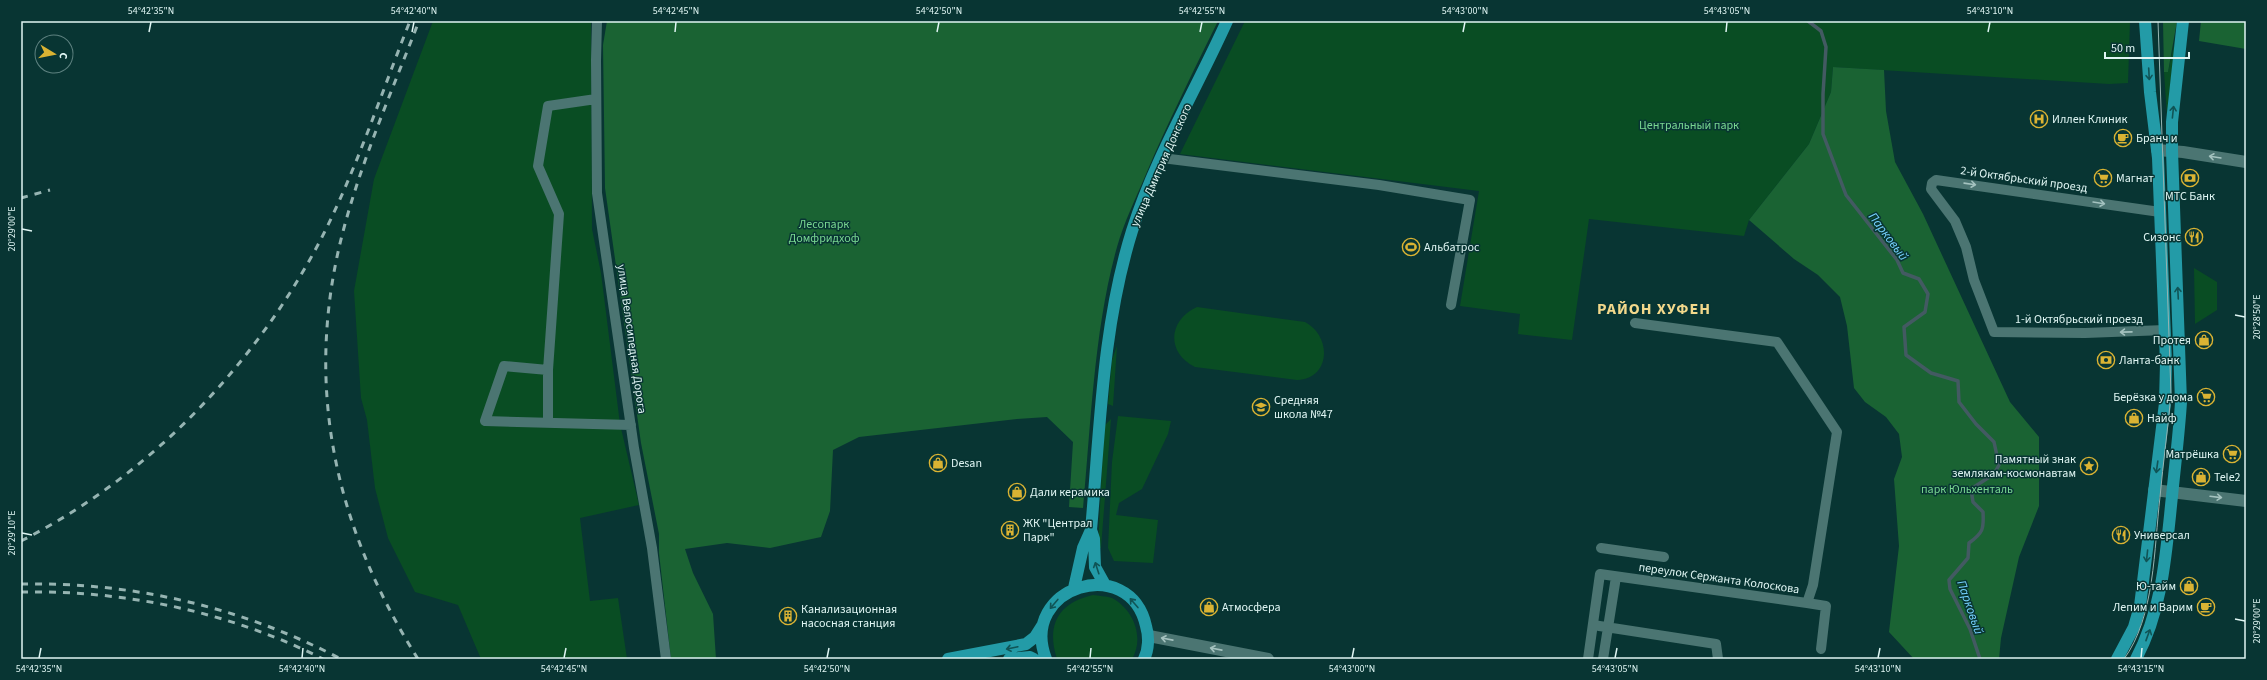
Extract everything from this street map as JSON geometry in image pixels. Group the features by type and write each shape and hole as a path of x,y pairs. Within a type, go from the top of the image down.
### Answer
{"main road":[{"name":"улица Дмитрия Донского","path":"1074,588 1083,548 1091,530 1104,368 1120,274 1132,230 1162,158 1227,21"},
{"path":"2117,659 2134,627 2140,606 2165,403 2165,330 2157,150 2150,92 2145,21"},
{"path":"2136,659 2146,640 2157,609 2165,563 2181,402 2172,122 2183,21"},
{"path":"2157,150 2246,162"},
{"path":"2154,490 2246,501"},
{"name":"улица Дмитрия Донского","path":"1091,530 1094,539 1095,567 1105,585"},
{"path":"948,659 1026,644 1035,637 1049,610 1056,602 1074,588 1089,585 1105,585 1121,591 1135,602 1144,618 1149,636 1144,659"},
{"path":"1042,626 1042,648 1046,659"},
{"path":"1149,636 1268,659"},
{"path":"1009,659 1030,657 1034,659"}],"street":[{"name":"улица Велосипедная Дорога","path":"597,21 597,194 631,426 652,548 666,659"},
{"path":"548,423 548,370 559,214 538,166 548,106 596,99"},
{"path":"1162,158 1379,186 1470,200 1451,304"},
{"name":"2-й Октябрьский проезд","path":"1994,332 1974,280 1966,246 1955,221 1931,189 1932,183 1936,180 2160,212"},
{"name":"переулок Сержанта Колоскова","path":"1588,659 1600,574 1807,603 1813,585 1837,432 1777,342 1635,323"},
{"name":"1-й Октябрьский проезд","path":"1994,332 2085,333 2165,330"},
{"path":"548,370 504,366 485,421 631,426"},
{"path":"1601,548 1664,557"},
{"path":"1603,659 1616,577"},
{"path":"1807,603 1826,606 1821,649"},
{"path":"1593,625 1716,644 1718,659"}],"green space":[{"path":"433,21 591,21 592,229 601,273 620,424 639,505 580,518 590,601 618,598 627,659 481,659 458,605 415,592 388,538 375,488 367,420 361,398 354,291 374,179"},
{"name":"Лесопарк Домфридхоф","path":"607,21 1218,21 1154,155 1117,247 1109,278 1098,343 1083,508 1069,507 1073,442 1047,417 859,437 833,450 830,511 821,537 770,548 727,543 685,549 693,573 713,614 716,659 671,659 659,553 659,534 641,443 605,188 603,45"},
{"name":"Центральный парк","path":"1245,21 2130,21 2128,83 2109,84 1833,67 1831,92 1809,144 1749,220 1744,236 1589,219 1572,340 1518,334 1520,314 1460,306 1479,191 1180,154"},
{"path":"2163,21 2177,21 2168,72 2164,72"},
{"path":"2201,21 2246,21 2246,49 2199,41"},
{"path":"2175,40 2167,116 2164,72 2168,72"},
{"name":"парк Юльхенталь","path":"1833,67 1884,70 1886,111 1895,162 1923,214 2010,402 2039,437 2039,506 2019,557 2001,638 1999,659 1914,659 1889,632 1899,546 1894,479 1902,457 1899,434 1886,417 1865,402 1854,388 1847,326 1840,297 1818,275 1794,259 1749,220 1809,144 1831,92"},
{"path":"2194,268 2217,282 2217,310 2195,324"},
{"path":"1197,307 1305,322 1314,328 1320,337 1324,356 1322,365 1308,378 1297,380 1195,367 1179,354 1175,345 1174,337 1180,320 1187,313"},
{"path":"1117,346 1113,406 1108,404 1112,360"},
{"path":"1118,416 1171,421 1168,434 1142,489 1119,503 1116,515 1158,520 1153,563 1114,561 1108,548 1112,462"},
{"path":"1111,419 1101,548 1098,549 1104,426"},
{"path":"1093,595 1112,598 1126,609 1131,616 1137,633 1136,651 1132,659 1057,659 1053,636 1054,626 1058,617 1063,610 1071,604"}],"waterway":[{"name":"Парковый","path":"1808,21 1821,31 1826,47 1823,94 1823,134 1846,195 1897,260 1903,273 1919,279 1928,294 1925,312 1904,327 1906,355 1931,373 1958,381 1959,402 1976,424 1994,442 1999,465 1994,474 1971,489 1973,502 1983,512 1983,527 1980,533 1969,543 1968,558 1949,580 1950,589 1970,629 1980,659"}],"tram line":[{"path":"2124,659 2134,642 2142,623 2151,581 2171,394 2158,21"}],"railway":[{"path":"21,541 68,515 112,485 154,451 193,414 230,375 263,332 293,288 320,241 333,214 357,160 410,21"},
{"path":"418,659 389,608 365,556 346,503 334,449 327,395 326,339 332,282 345,224 370,147 419,21"},
{"path":"21,198 50,190"},
{"path":"21,584 105,588 146,593 186,601 265,625 341,659"},
{"path":"21,592 60,592 99,595 176,607 251,628 323,659"}],"place":[{"name":"Иллен Клиник","path":"2039,119"},
{"name":"Бранч и","path":"2123,138"},
{"name":"Магнат","path":"2103,178"},
{"name":"МТС Банк","path":"2190,178"},
{"name":"Сизонс","path":"2194,237"},
{"name":"Альбатрос","path":"1411,247"},
{"name":"Протея","path":"2204,340"},
{"name":"Ланта-банк","path":"2106,360"},
{"name":"Берёзка у дома","path":"2206,397"},
{"name":"Средняя школа №47","path":"1261,407"},
{"name":"Найф","path":"2134,418"},
{"name":"Матрёшка","path":"2232,454"},
{"name":"Desan","path":"938,463"},
{"name":"Памятный знак землякам-космонавтам","path":"2089,466"},
{"name":"Tele2","path":"2201,477"},
{"name":"Дали керамика","path":"1017,492"},
{"name":"ЖК \"Централ Парк\"","path":"1010,530"},
{"name":"Универсал","path":"2121,535"},
{"name":"Ю-тайм","path":"2189,586"},
{"name":"Атмосфера","path":"1209,607"},
{"name":"Лепим и Варим","path":"2206,607"},
{"name":"Канализационная насосная станция","path":"788,616"}],"district":[{"name":"РАЙОН ХУФЕН","path":"1654,308"}]}
